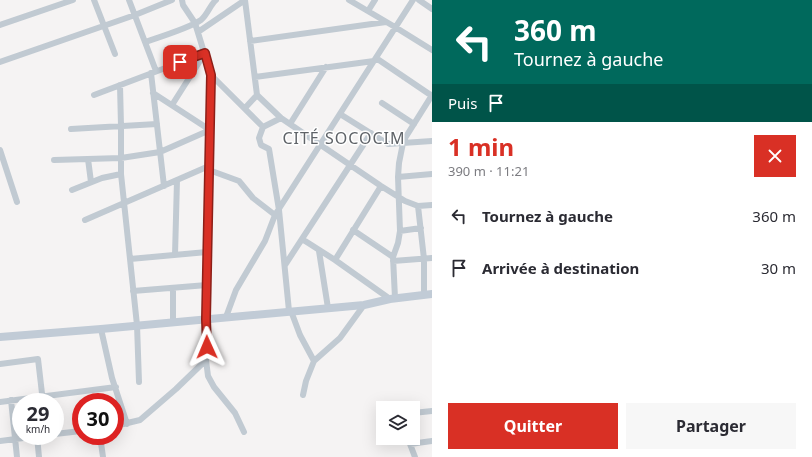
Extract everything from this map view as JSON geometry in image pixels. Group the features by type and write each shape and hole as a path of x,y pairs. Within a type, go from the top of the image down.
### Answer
{"street":[{"path":"0,25 73,0"},
{"path":"94,0 115,54"},
{"path":"129,0 145,42 153,72 153,93 164,186"},
{"path":"0,62 134,15 162,2 172,0"},
{"path":"182,0 183,5 195,23 211,75 206,319 206,360 208,376 214,387 235,414 244,432"},
{"path":"198,32 245,0 257,95 281,118 398,197 418,206 432,205"},
{"path":"349,0 432,50"},
{"path":"368,11 374,0"},
{"path":"226,317 236,290 265,241 277,212 413,0"},
{"path":"418,0 432,9"},
{"path":"145,42 195,23 207,14 214,1"},
{"path":"250,41 386,22"},
{"path":"94,95 205,53"},
{"path":"172,105 205,53"},
{"path":"255,77 374,60 432,96 402,143 398,177 400,231 393,259 392,298"},
{"path":"290,124 326,67"},
{"path":"211,75 263,126"},
{"path":"120,85 121,174 137,325 139,382"},
{"path":"153,93 210,130"},
{"path":"245,108 257,95"},
{"path":"382,103 414,124"},
{"path":"340,114 388,144 432,141"},
{"path":"263,126 281,118"},
{"path":"71,129 157,124"},
{"path":"263,126 260,143 269,149 290,311 300,335 314,361"},
{"path":"54,160 121,158 160,152 210,130"},
{"path":"285,265 370,133"},
{"path":"0,150 2,164 17,202"},
{"path":"88,159 91,182"},
{"path":"85,220 177,180 209,168 239,181 253,198 277,212"},
{"path":"72,190 108,176 121,174"},
{"path":"398,177 432,174"},
{"path":"175,255 177,180"},
{"path":"335,260 381,186"},
{"path":"0,337 364,305 392,298 428,294 418,206"},
{"path":"400,231 421,228"},
{"path":"354,230 393,259 432,258"},
{"path":"302,239 392,298"},
{"path":"320,251 328,308"},
{"path":"130,259 207,252"},
{"path":"133,291 207,285"},
{"path":"172,322 173,288"},
{"path":"303,395 306,380 314,361 340,338 364,305"},
{"path":"101,329 108,365 128,424"},
{"path":"0,364 38,359 42,393"},
{"path":"124,425 140,420 176,389 206,360"},
{"path":"64,396 116,388"},
{"path":"0,402 11,400 12,410"},
{"path":"420,412 432,411"},
{"path":"0,440 12,439"},
{"path":"415,457 410,444 432,441"},
{"path":"16,445 17,457"},
{"path":"38,445 39,457"},
{"path":"101,445 103,457"}],"district":[{"name":"CITÉ SOCOCIM","path":"344,138"}],"route":[{"path":"180,62 205,53 211,75 206,319 207,347"}]}
